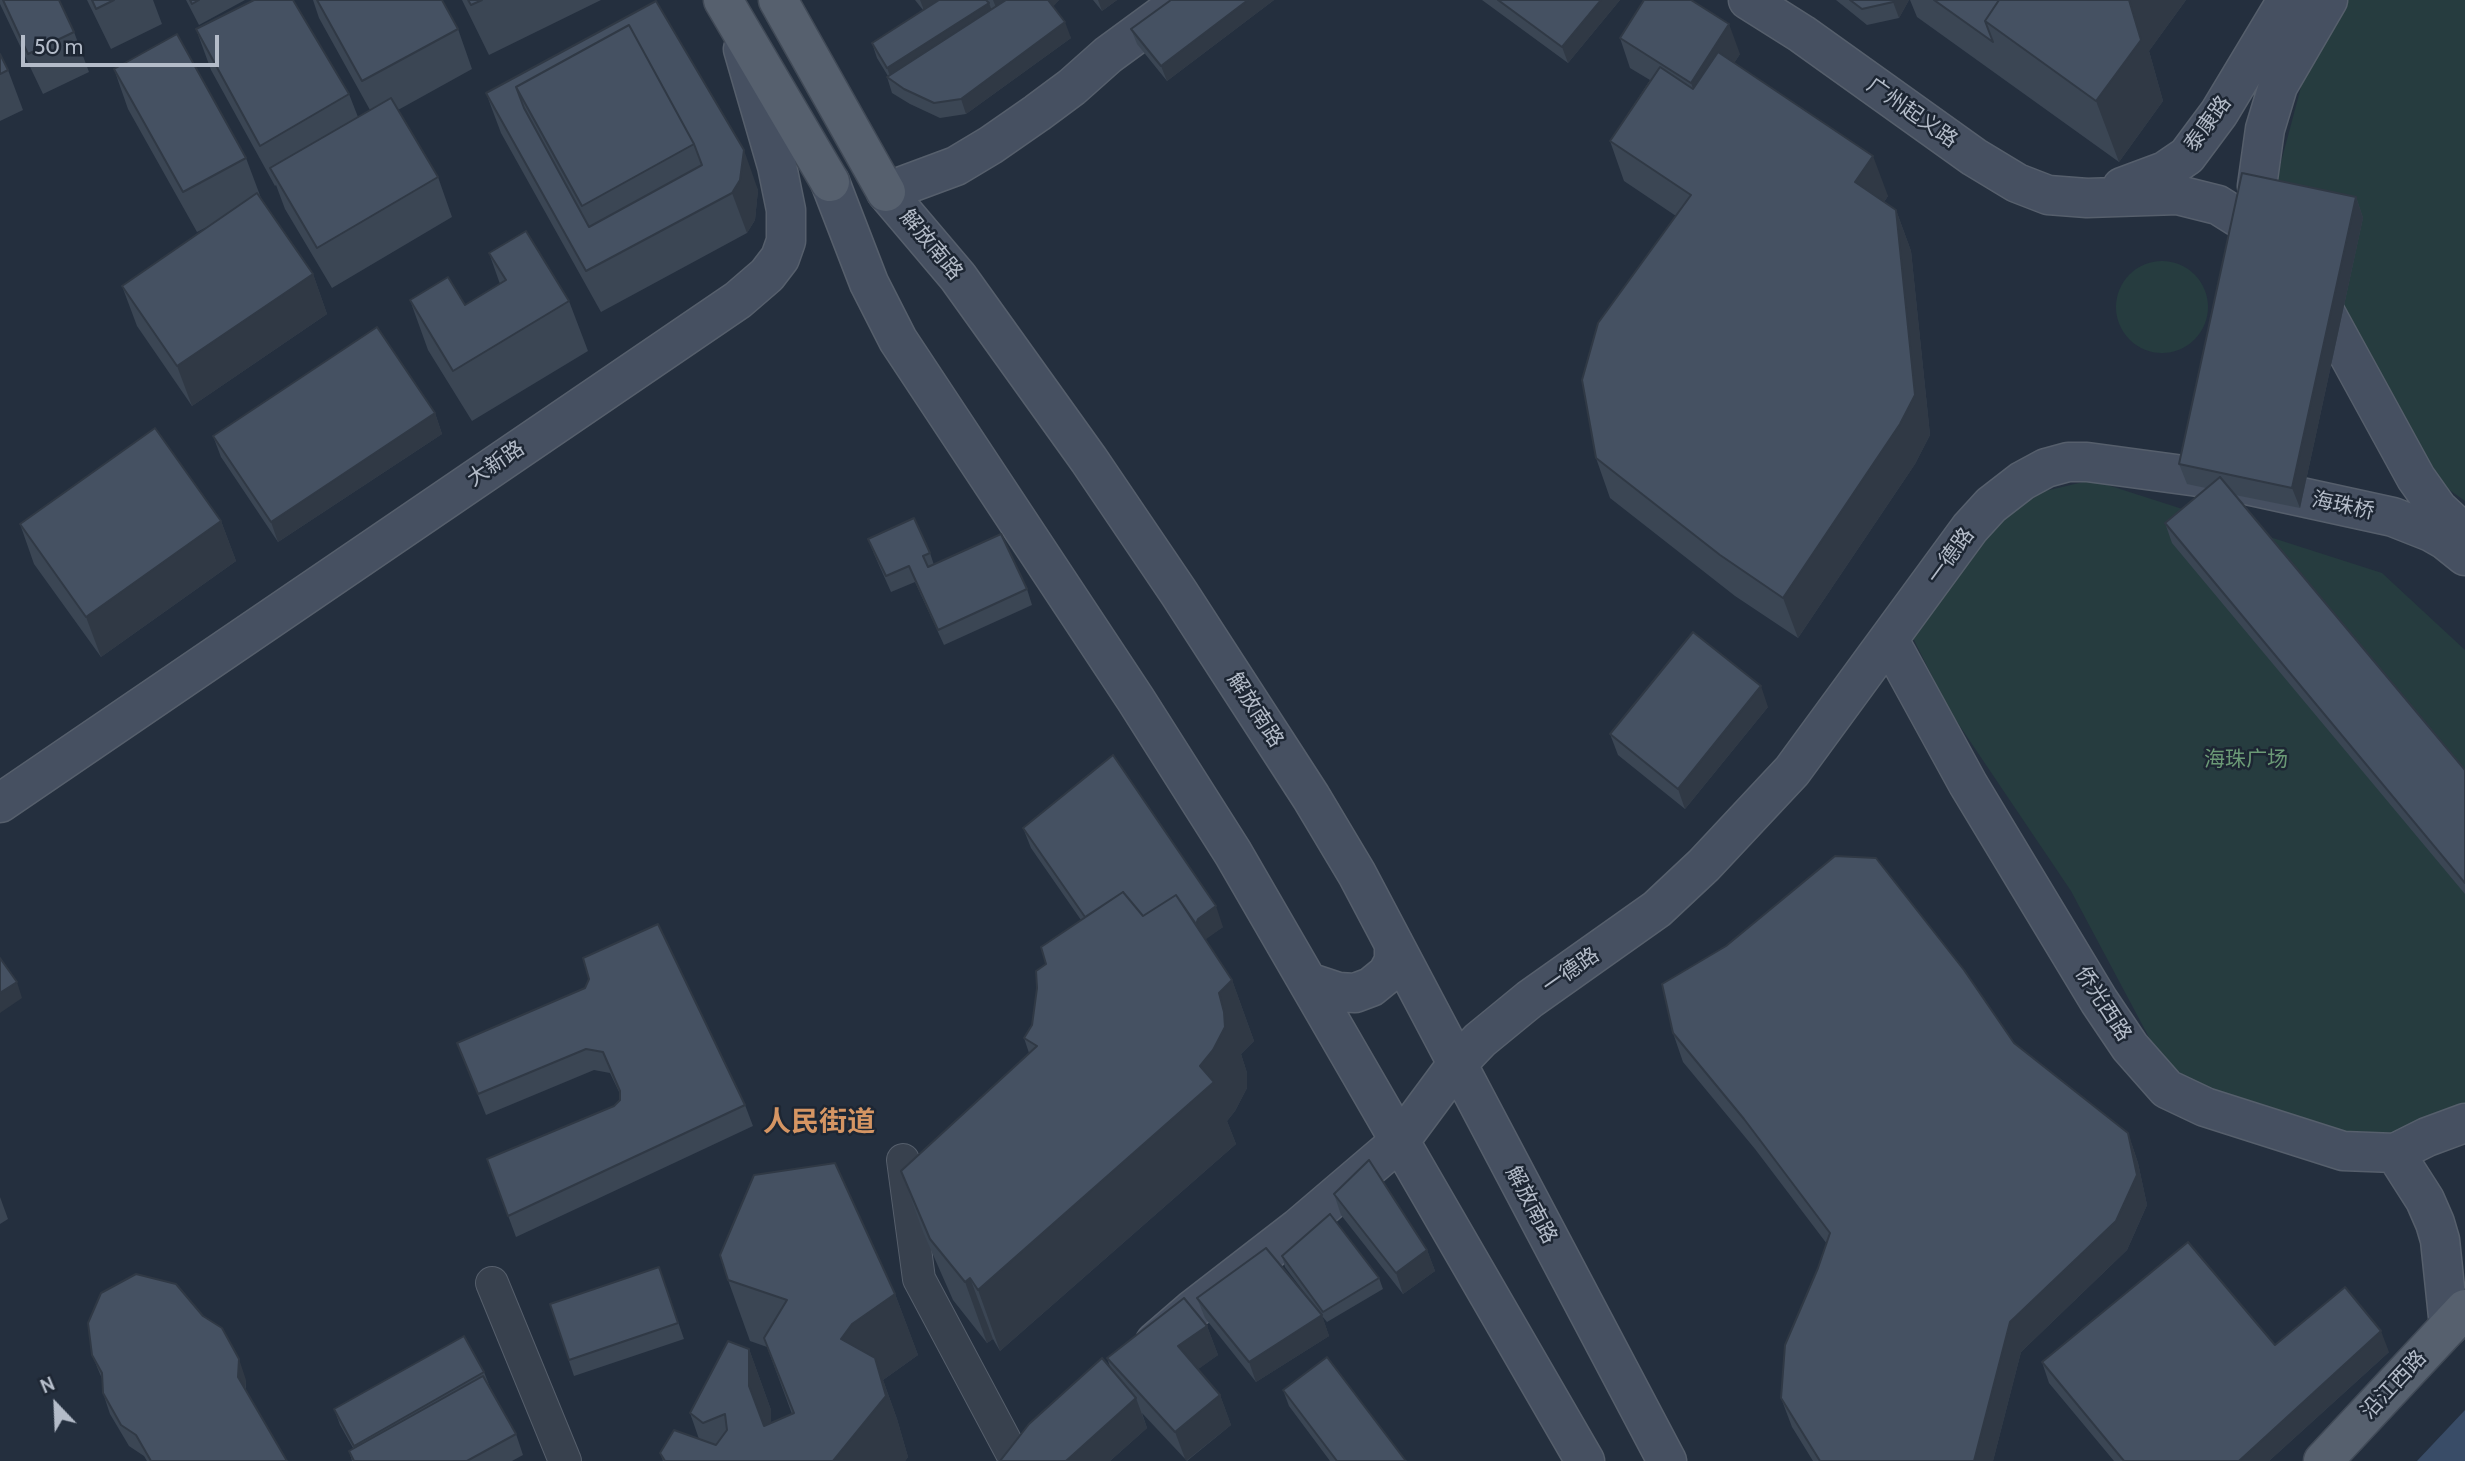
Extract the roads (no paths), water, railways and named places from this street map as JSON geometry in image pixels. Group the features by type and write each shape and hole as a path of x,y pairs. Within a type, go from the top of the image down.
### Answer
{"main road":[{"name":"解放南路","path":"778,0 886,191 958,277 1134,525 1311,797 1357,874 1667,1461"},
{"path":"886,191 956,166 991,145 1072,87 1108,55 1183,0"},
{"name":"广州起义路","path":"1748,0 1802,34 1974,158 2017,183 2048,195 2087,198"},
{"name":"泰康路","path":"2087,198 2140,182 2165,171 2188,156 2219,113 2287,0"},
{"path":"2272,237 2261,212 2257,186 2265,130 2278,86 2328,0"},
{"path":"728,8 830,182 869,283 898,340 1143,711 1233,853 1585,1461"},
{"name":"大新路","path":"0,803 738,300 766,275 780,258 786,241 786,210 765,122 728,8"},
{"path":"2087,198 2178,195 2218,205 2272,237 2288,254 2315,293 2416,478 2438,509 2465,534"},
{"name":"海珠桥","path":"2087,462 2228,481 2393,517 2431,532 2465,556"},
{"name":"一德路","path":"1127,1367 1192,1310 1298,1228 1400,1141 1457,1064 1480,1040 1530,999 1657,909 1704,865 1792,771 1970,528 1991,505 2022,481 2046,468 2087,462"},
{"name":"侨光西路","path":"1889,640 1968,784 2099,1001 2130,1047 2167,1089 2205,1107 2343,1151 2395,1153 2427,1137 2465,1123"},
{"path":"1308,982 1338,992 1356,993 1371,987 1387,974 1394,961 1394,944"},
{"path":"2395,1153 2425,1200 2435,1223 2460,1326"},
{"name":"沿江西路","path":"2323,1461 2460,1326"},
{"name":"沿江西路","path":"2359,1461 2460,1326"}],"street":[{"path":"903,1160 919,1279 1025,1454"},
{"path":"492,1283 565,1461"}],"water":[{"path":"2465,1410 2465,1461 2417,1461"}],"district":[{"name":"人民街道","path":"819,1123"}],"park label":[{"name":"海珠广场","path":"2246,760"}]}
